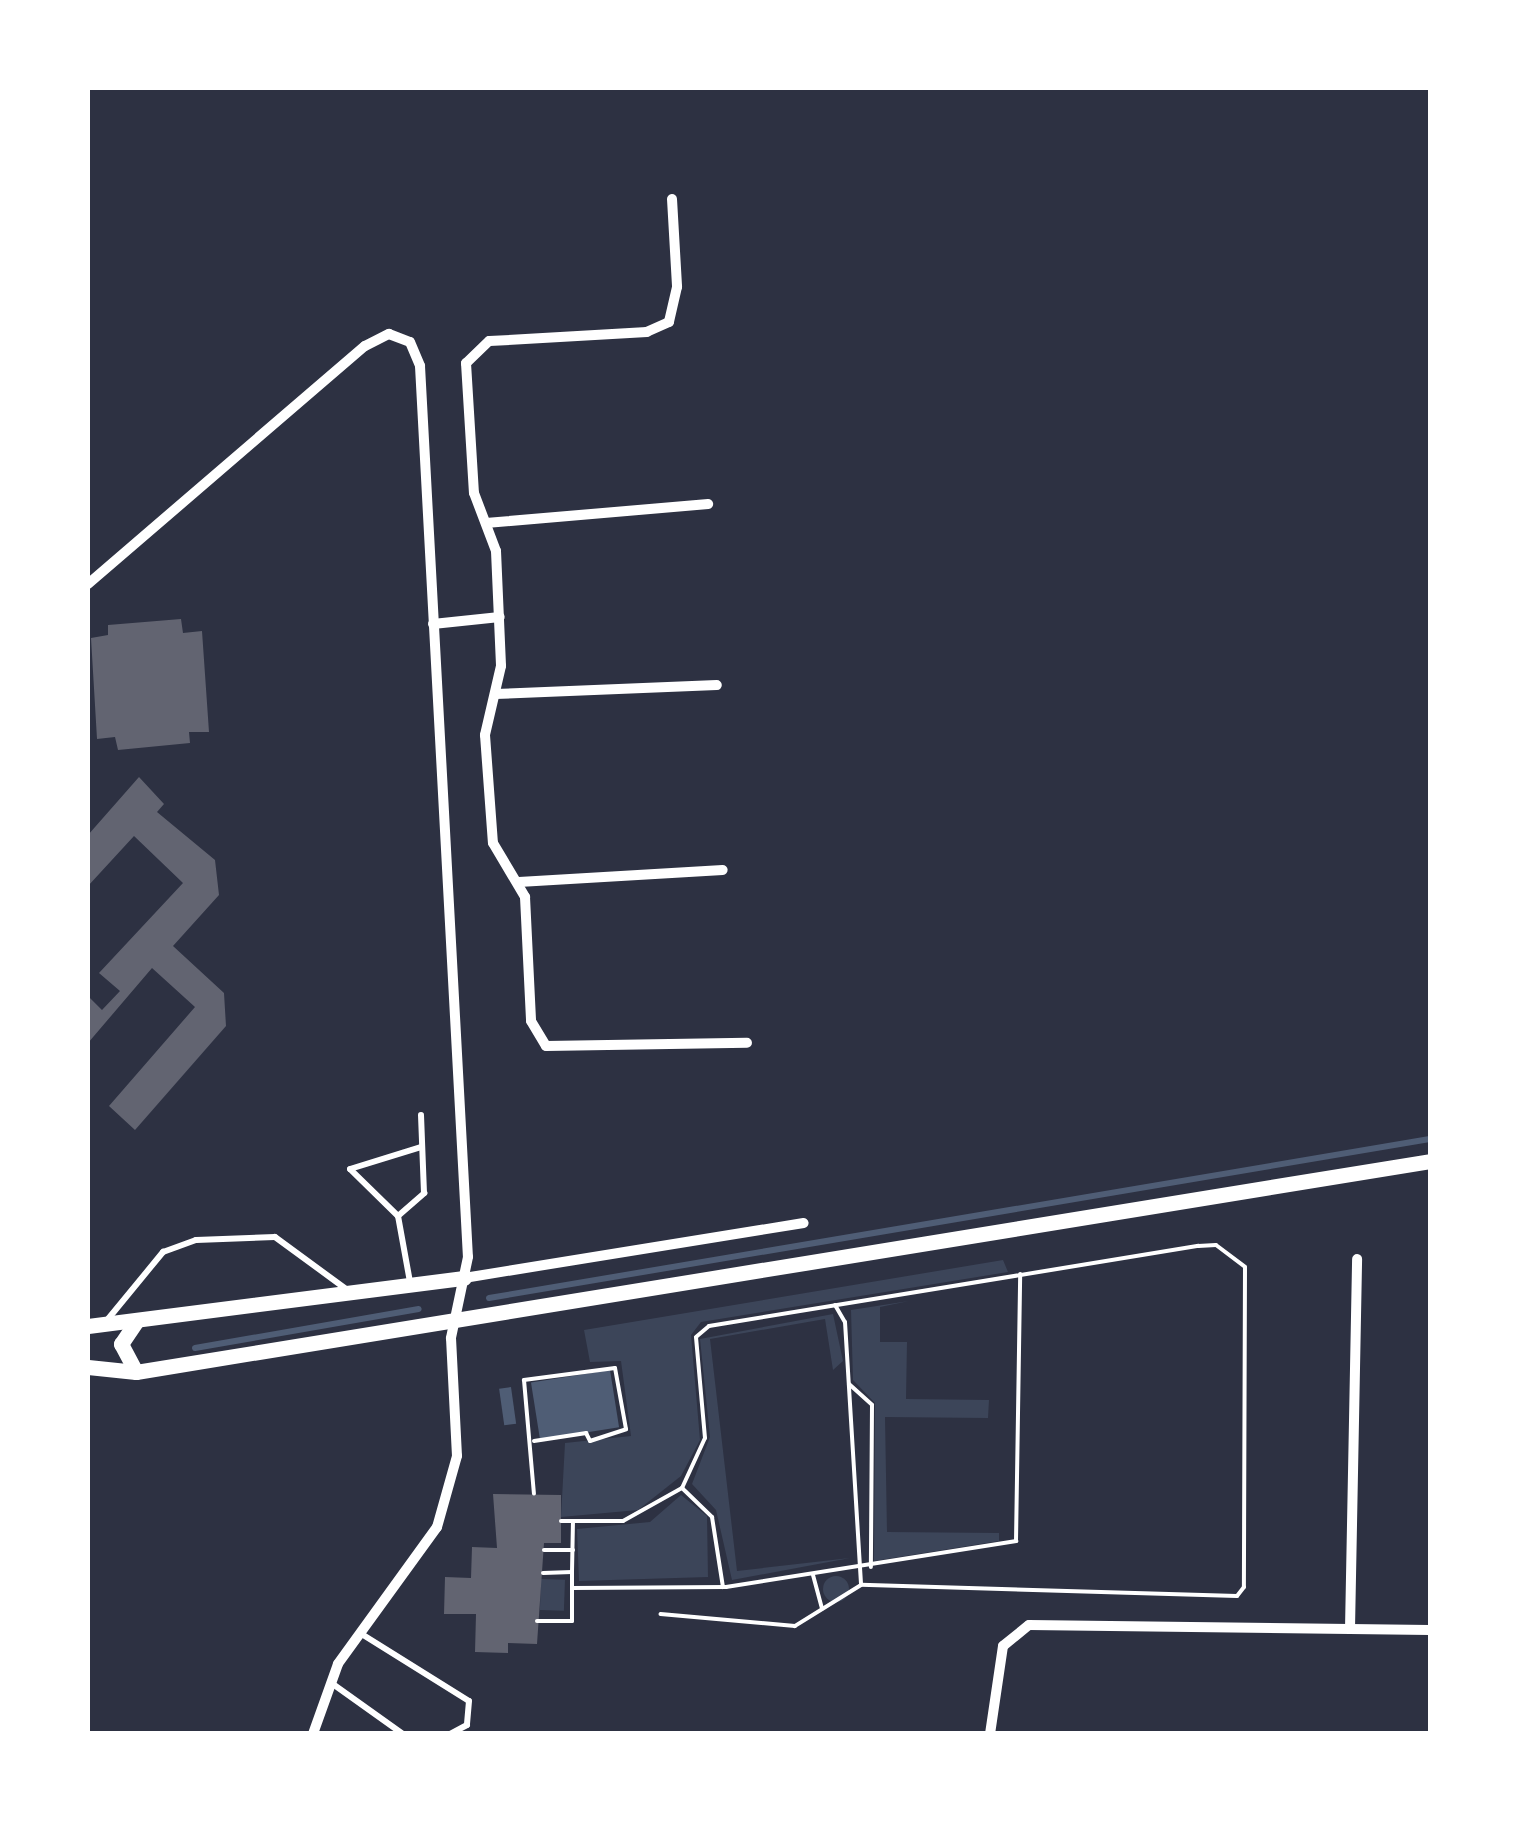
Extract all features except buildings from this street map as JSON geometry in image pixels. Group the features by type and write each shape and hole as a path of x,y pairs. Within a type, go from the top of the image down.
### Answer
{"street":[{"path":"672,199 678,286 669,322 647,332 489,341 471,354 469,436 500,618 495,694 485,735 493,843 519,882 530,1021 546,1046 747,1043"},
{"path":"88,584 366,346 401,336 420,366 464,1278 454,1317 450,1491 428,1543 360,1633 329,1682 313,1734"},
{"path":"486,523 708,504"},
{"path":"434,624 500,618"},
{"path":"495,694 716,685"},
{"path":"519,882 723,870"},
{"path":"88,1368 136,1372 454,1317 1430,1161"},
{"path":"96,1325 346,1288 464,1278 804,1223"},
{"path":"1350,1629 1357,1259"},
{"path":"136,1372 121,1344 141,1318"},
{"path":"990,1734 1002,1646 1022,1627 1430,1630"}],"lane":[{"path":"398,1216 424,1193 421,1115"},
{"path":"411,1283 398,1216 350,1169 421,1147"},
{"path":"96,1325 162,1252 196,1240 274,1237 346,1288"},
{"path":"360,1633 468,1700 467,1725 450,1734"},
{"path":"329,1682 403,1734"}],"path":[{"path":"561,1521 648,1511 682,1488 705,1438 700,1329 1216,1245 1246,1267 1244,1587 1237,1596 861,1584 806,1622 766,1628 662,1614"},
{"path":"572,1588 723,1587 871,1568 1016,1542 1020,1274"},
{"path":"834,1305 845,1322 861,1584"},
{"path":"534,1442 586,1433 590,1441 626,1429 615,1368 524,1380 534,1442 534,1494"},
{"path":"849,1384 872,1405 871,1568"},
{"path":"682,1488 712,1517 723,1587"},
{"path":"648,1511 655,1518"},
{"path":"538,1621 572,1621 573,1522"},
{"path":"544,1550 573,1550"},
{"path":"543,1572 572,1572"},
{"path":"813,1575 822,1609"},
{"path":"676,1576 681,1588"}],"shaded area":[{"path":"1003,1260 1008,1272 701,1322 691,1335 700,1440 681,1476 638,1510 561,1517 565,1443 631,1436 621,1361 590,1362 584,1330"},
{"path":"909,1301 880,1307 880,1342 907,1342 906,1399 989,1400 988,1418 885,1417 887,1532 999,1533 999,1541 874,1561 875,1403 853,1380 851,1310"},
{"path":"833,1314 843,1361 833,1370 825,1319 710,1339 737,1571 850,1558 732,1580 716,1510 692,1484 710,1437 700,1339"},
{"path":"610,1370 619,1427 540,1440 531,1383"},
{"path":"511,1387 516,1424 504,1425 499,1389"},
{"path":"681,1495 707,1516 708,1577 579,1581 577,1529 650,1522"},
{"path":"836,1576 845,1580 849,1589 845,1598 836,1602 827,1598 823,1589 827,1580"},
{"path":"541,1579 565,1580 564,1611 540,1610"}],"waterway":[{"path":"489,1298 1430,1139"},
{"path":"195,1348 419,1309"}]}
